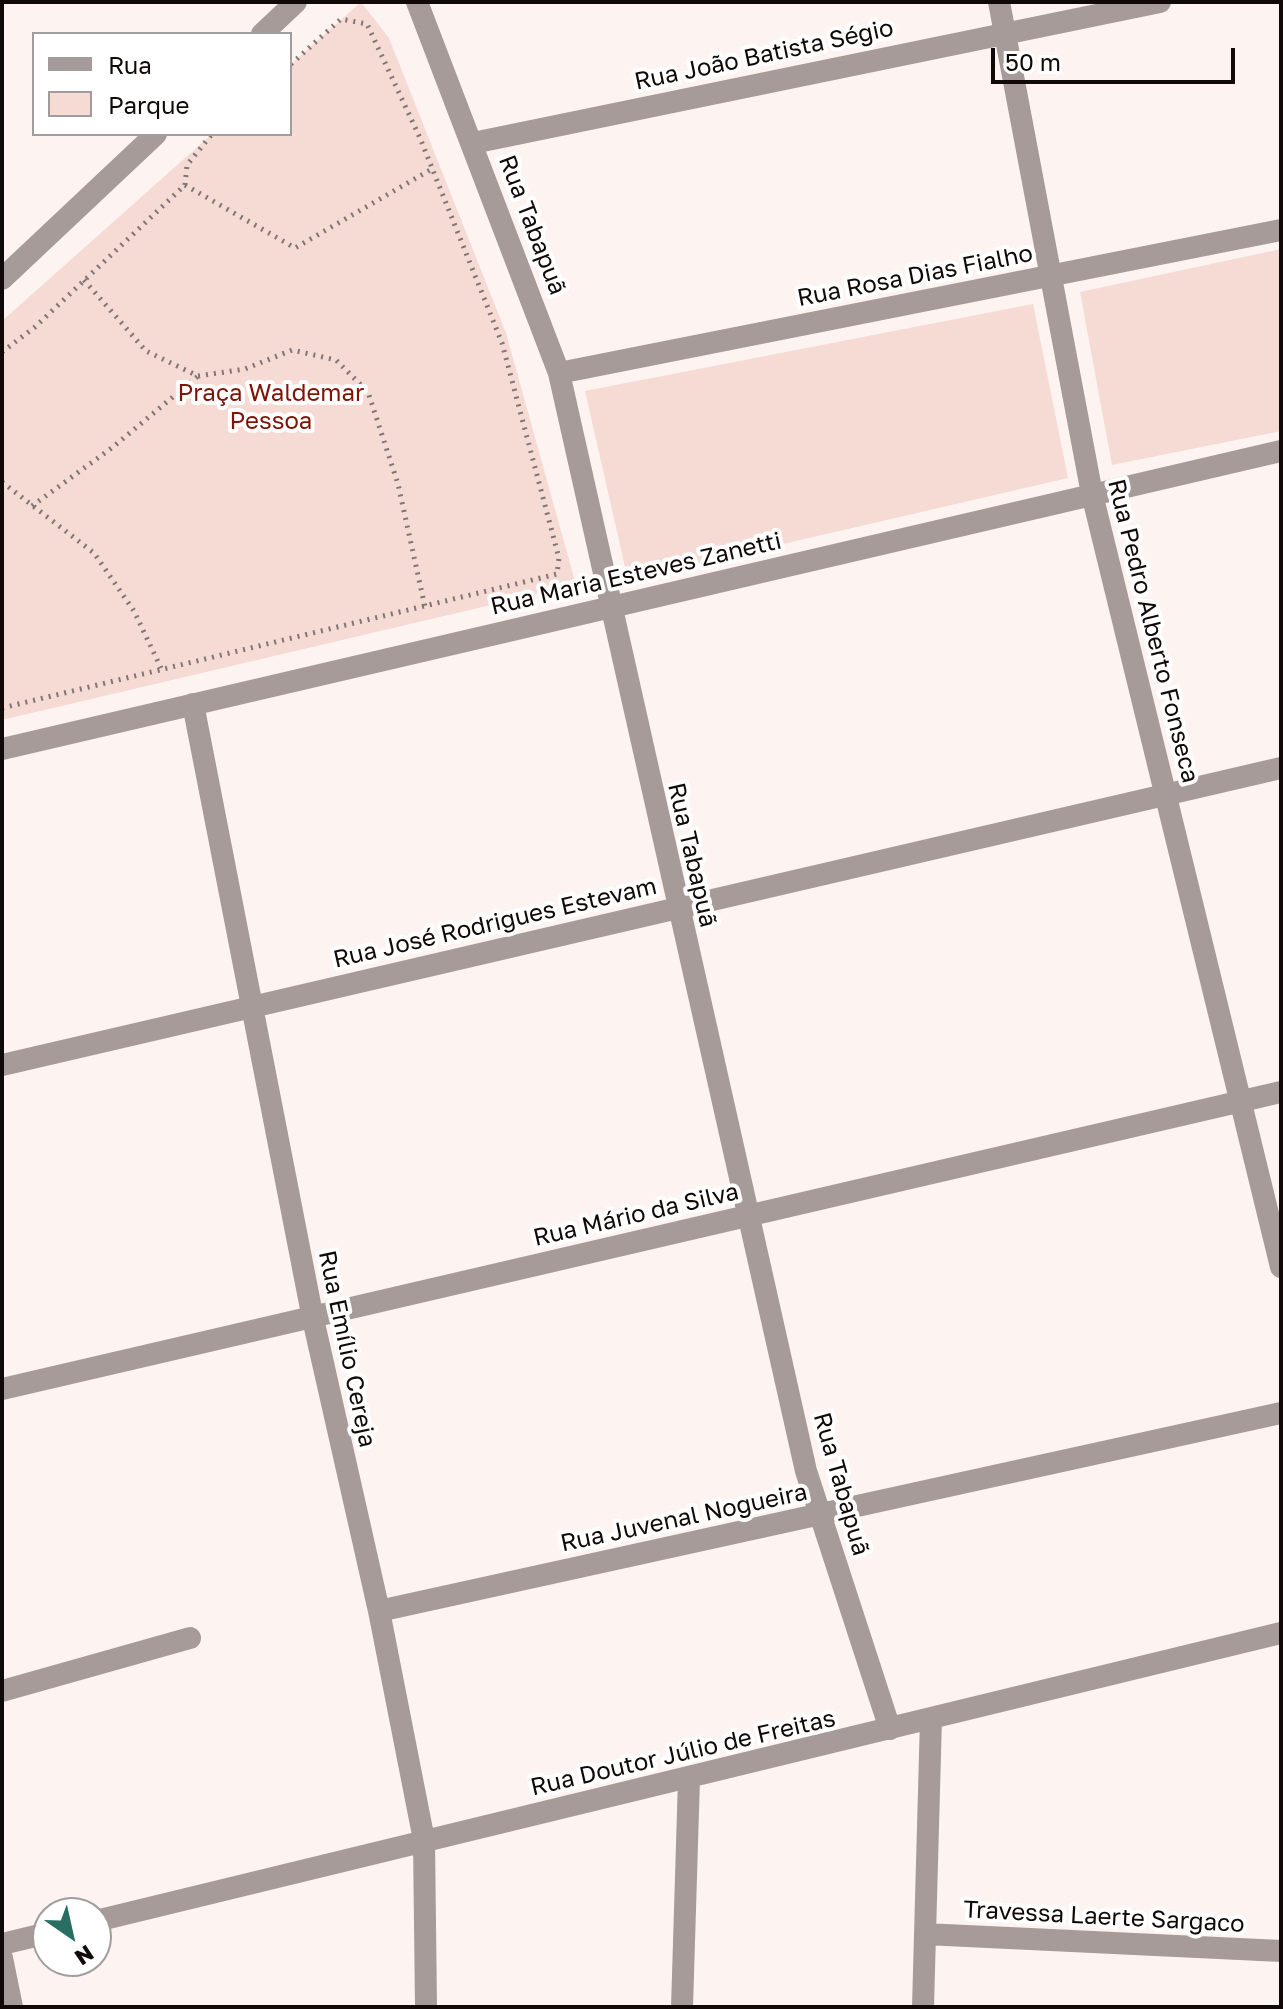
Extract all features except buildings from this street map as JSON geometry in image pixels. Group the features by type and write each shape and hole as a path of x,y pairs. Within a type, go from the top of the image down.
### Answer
{"street":[{"path":"264,32 296,2"},
{"name":"Rua Tabapuã","path":"417,2 559,373 609,607 806,1471 890,1729"},
{"name":"Rua Pedro Alberto Fonseca","path":"999,2 1092,494 1281,1267"},
{"name":"Rua João Batista Ségio","path":"473,143 1005,31 1160,2"},
{"path":"2,279 154,136"},
{"name":"Rua Rosa Dias Fialho","path":"559,373 1281,230"},
{"name":"Rua Maria Esteves Zanetti","path":"2,749 1281,451"},
{"name":"Rua Emílio Cereja","path":"193,704 313,1319 379,1611 424,1840 426,2007"},
{"name":"Rua José Rodrigues Estevam","path":"2,1065 1281,768"},
{"name":"Rua Mário da Silva","path":"2,1389 1281,1092"},
{"name":"Rua Juvenal Nogueira","path":"379,1611 1281,1413"},
{"name":"Rua Doutor Júlio de Freitas","path":"112,1917 1281,1633"},
{"path":"2,1691 190,1638"},
{"path":"923,2007 931,1719"},
{"path":"682,2007 689,1779"},
{"name":"Travessa Laerte Sargaco","path":"925,1934 1281,1951"},
{"path":"2,1944 32,1937"},
{"path":"2,1958 12,2007"}],"path":[{"path":"2,708 557,574 559,558 502,343 432,169 367,24 341,19 292,63"},
{"path":"2,352 185,185 187,165 210,136"},
{"path":"185,185 295,248 432,169"},
{"path":"84,280 146,351 198,376"},
{"path":"32,506 113,447 198,376 245,369 292,350 336,360 368,392 398,484 425,607"},
{"path":"2,482 94,553 134,611 161,668"}],"green space":[{"name":"Praça Waldemar Pessoa","path":"361,2 389,38 506,333 576,585 2,720 2,321 210,136 292,136 292,63"},
{"path":"1281,249 1281,431 1112,465 1080,292"},
{"path":"1033,304 1068,478 628,580 585,391"}]}
